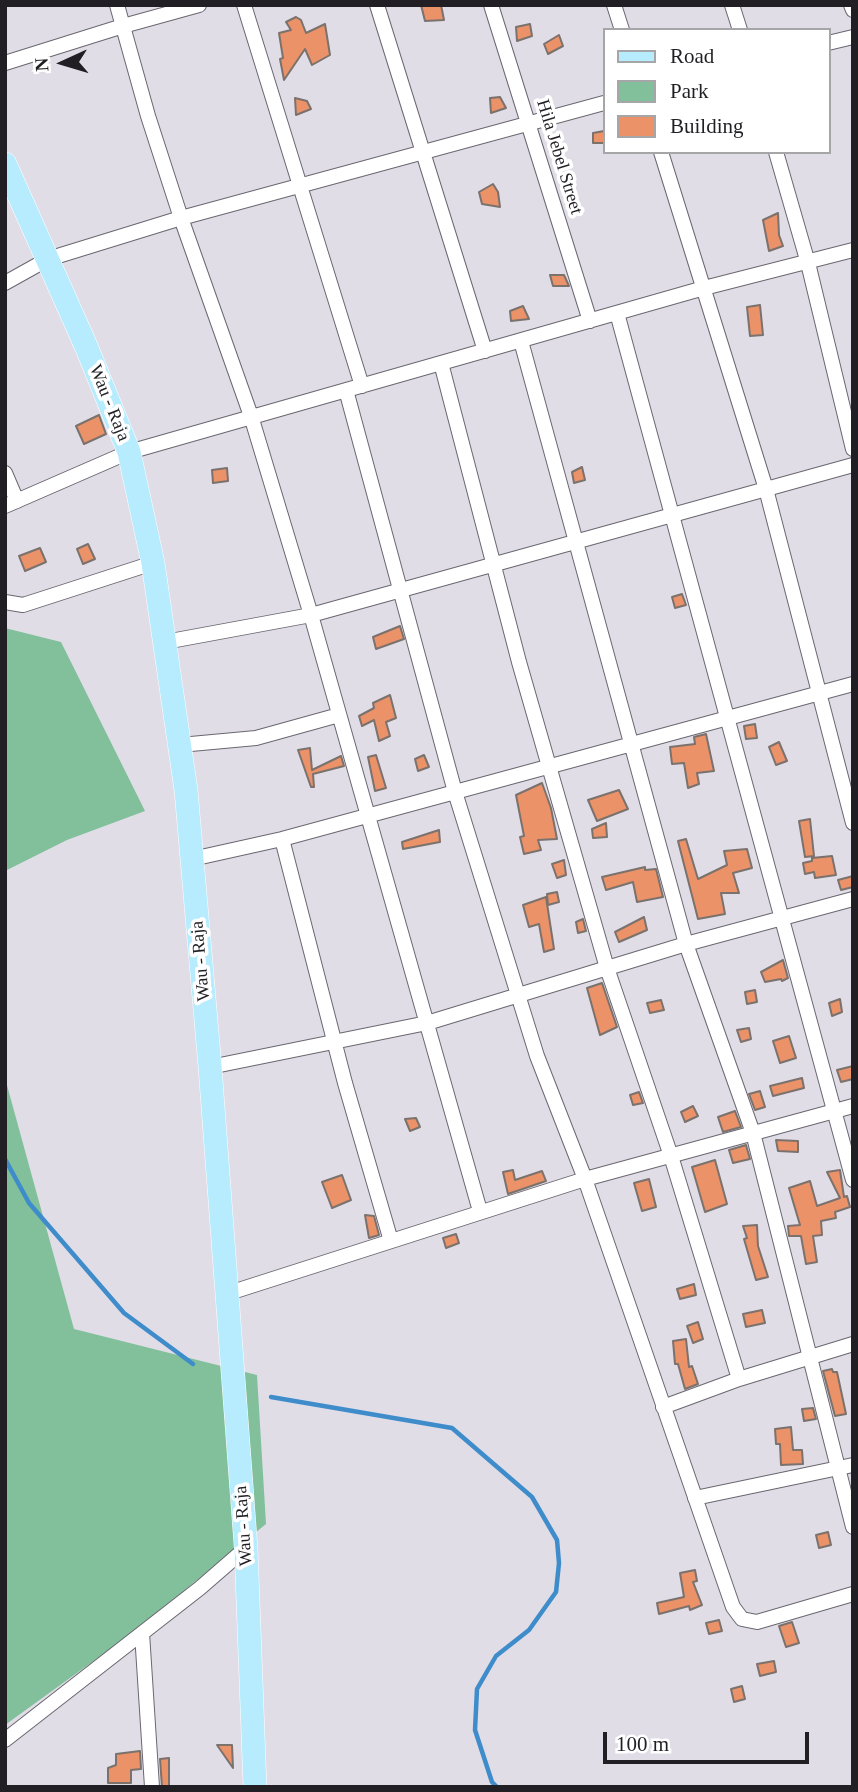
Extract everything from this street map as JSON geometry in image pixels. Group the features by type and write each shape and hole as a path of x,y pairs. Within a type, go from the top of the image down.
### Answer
{"main road":[{"name":"Wau - Raja","path":"5,164 86,346 129,452 153,562 180,745 210,1067 246,1548 255,1787"}],"street":[{"path":"117,5 148,116 251,416 312,615 480,1211"},
{"path":"5,63 199,5"},
{"path":"244,5 362,386"},
{"path":"377,5 485,351"},
{"name":"Hila Jebel Street","path":"491,5 590,321"},
{"path":"614,5 621,28"},
{"path":"732,5 739,28"},
{"path":"830,43 853,37"},
{"path":"5,283 48,259 181,218 602,104"},
{"path":"662,154 766,488 853,822"},
{"path":"777,154 808,263 853,449"},
{"path":"5,473 11,503 129,452 705,288 853,250"},
{"path":"617,313 853,1180"},
{"path":"521,341 686,944 753,1133 853,1527"},
{"path":"441,363 519,662 607,968 670,1156 739,1379"},
{"path":"346,390 456,792 537,1056 585,1179 733,1607 742,1619 757,1622 853,1594"},
{"path":"165,642 312,615 853,465"},
{"path":"5,602 23,606 153,562"},
{"path":"192,859 282,839 853,684"},
{"path":"180,745 256,738 339,715"},
{"path":"282,839 359,1136 391,1241"},
{"path":"210,1067 427,1023 686,944 853,899"},
{"path":"226,1294 585,1179 853,1106"},
{"path":"663,1408 739,1379 853,1343"},
{"path":"695,1498 853,1465"},
{"path":"5,1741 200,1588 246,1548"},
{"path":"142,1633 152,1787"}],"green space":[{"path":"5,628 61,642 145,811 67,840 5,871"},
{"path":"5,1078 74,1329 257,1375 266,1524 128,1636 5,1725"}],"building":[{"path":"421,5 441,5 444,20 425,21"},
{"path":"296,17 301,20 306,33 325,24 330,55 312,65 305,49 284,80 279,33 291,30 286,22"},
{"path":"530,24 532,36 517,41 516,27"},
{"path":"559,35 563,46 548,54 544,44"},
{"path":"500,97 506,108 491,113 490,98"},
{"path":"295,98 307,101 311,109 296,115"},
{"path":"602,131 602,143 593,143 593,133"},
{"path":"493,184 498,192 500,207 482,204 479,192"},
{"path":"778,213 779,235 783,246 769,251 763,220"},
{"path":"550,275 564,275 569,286 553,286"},
{"path":"760,305 763,335 750,336 747,307"},
{"path":"523,306 529,319 511,321 510,311"},
{"path":"99,415 106,434 84,444 76,426"},
{"path":"582,467 585,480 574,483 572,472"},
{"path":"227,468 228,481 213,483 212,470"},
{"path":"88,544 95,559 83,564 77,549"},
{"path":"40,548 46,562 25,571 19,556"},
{"path":"682,594 686,605 675,608 672,597"},
{"path":"400,626 404,639 376,649 373,637"},
{"path":"390,695 396,718 386,722 390,736 379,741 374,720 362,726 359,716 374,708 373,703"},
{"path":"755,724 757,738 746,739 744,726"},
{"path":"706,734 714,771 697,773 699,784 688,788 684,763 672,764 670,747 695,744 694,737"},
{"path":"779,742 787,761 776,765 769,747"},
{"path":"310,748 312,770 341,756 344,766 313,774 314,787 311,787 298,750"},
{"path":"376,755 386,788 375,791 368,757"},
{"path":"424,755 429,767 418,771 415,759"},
{"path":"542,783 551,808 557,839 538,840 541,850 524,854 520,837 524,836 516,795"},
{"path":"619,790 628,809 597,821 588,800"},
{"path":"810,819 814,856 805,857 799,821"},
{"path":"606,823 607,837 593,838 592,829"},
{"path":"439,830 440,842 403,849 402,842"},
{"path":"686,839 698,879 727,865 724,851 747,849 752,868 733,873 739,893 721,893 725,914 698,919 678,841"},
{"path":"832,856 836,875 815,878 814,872 805,874 803,863 812,861 812,858"},
{"path":"564,860 566,875 557,878 552,864"},
{"path":"645,867 645,870 656,869 663,897 637,902 633,882 606,890 602,877"},
{"path":"853,876 853,887 841,890 838,880"},
{"path":"557,892 559,902 548,905 547,894"},
{"path":"546,897 554,949 544,952 539,924 529,927 523,905"},
{"path":"644,917 647,930 619,942 615,932"},
{"path":"583,919 586,931 578,933 576,922"},
{"path":"783,960 788,978 765,982 761,972"},
{"path":"602,983 617,1027 600,1035 587,988"},
{"path":"755,990 757,1002 747,1004 745,992"},
{"path":"840,999 842,1012 832,1016 829,1003"},
{"path":"661,1000 664,1010 650,1013 647,1003"},
{"path":"749,1028 751,1039 741,1042 737,1030"},
{"path":"789,1036 796,1058 780,1063 773,1041"},
{"path":"853,1066 853,1079 841,1082 837,1070"},
{"path":"802,1078 804,1088 773,1096 770,1086"},
{"path":"760,1091 765,1107 755,1110 749,1094"},
{"path":"639,1092 643,1103 633,1105 630,1095"},
{"path":"693,1106 698,1116 685,1122 681,1112"},
{"path":"735,1111 741,1127 723,1132 718,1117"},
{"path":"416,1118 420,1127 410,1131 405,1119"},
{"path":"776,1140 798,1141 798,1152 778,1151"},
{"path":"746,1145 750,1159 733,1163 729,1150"},
{"path":"715,1160 727,1204 705,1212 692,1167"},
{"path":"513,1170 515,1180 542,1171 546,1181 508,1194 503,1172"},
{"path":"840,1170 844,1197 847,1196 850,1207 835,1212 836,1218 821,1221 822,1235 813,1236 817,1262 806,1264 801,1236 789,1236 788,1226 800,1225 789,1188 810,1181 817,1206 840,1198 827,1172"},
{"path":"342,1175 351,1200 332,1208 322,1182"},
{"path":"649,1179 656,1207 642,1211 634,1183"},
{"path":"365,1215 374,1216 379,1235 369,1238"},
{"path":"757,1225 758,1246 768,1277 756,1280 743,1226"},
{"path":"456,1234 459,1243 446,1248 443,1238"},
{"path":"694,1284 696,1295 680,1299 677,1289"},
{"path":"762,1310 765,1323 746,1327 743,1314"},
{"path":"698,1322 703,1339 693,1343 687,1326"},
{"path":"686,1339 689,1367 692,1366 698,1384 685,1389 678,1364 675,1364 673,1341"},
{"path":"832,1369 837,1372 846,1414 835,1416 823,1371"},
{"path":"813,1408 816,1419 804,1421 802,1409"},
{"path":"791,1427 793,1450 802,1450 803,1464 781,1465 780,1444 776,1444 775,1429"},
{"path":"828,1532 831,1545 819,1548 816,1535"},
{"path":"695,1570 697,1581 693,1582 702,1605 690,1610 689,1606 659,1614 657,1603 684,1597 680,1573"},
{"path":"719,1620 722,1631 709,1634 706,1623"},
{"path":"792,1622 799,1643 786,1647 779,1626"},
{"path":"774,1661 776,1672 760,1676 757,1664"},
{"path":"742,1686 745,1699 734,1702 731,1689"},
{"path":"217,1745 232,1745 233,1768"},
{"path":"140,1751 141,1769 131,1770 131,1783 108,1783 108,1768 116,1765 116,1754"},
{"path":"169,1758 169,1787 162,1787 160,1759"}],"waterway":[{"path":"5,1159 29,1203 124,1313 193,1364"},
{"path":"271,1397 452,1428 532,1497 557,1540 559,1563 556,1592 529,1630 496,1656 477,1689 475,1730 492,1782 497,1787"}]}
